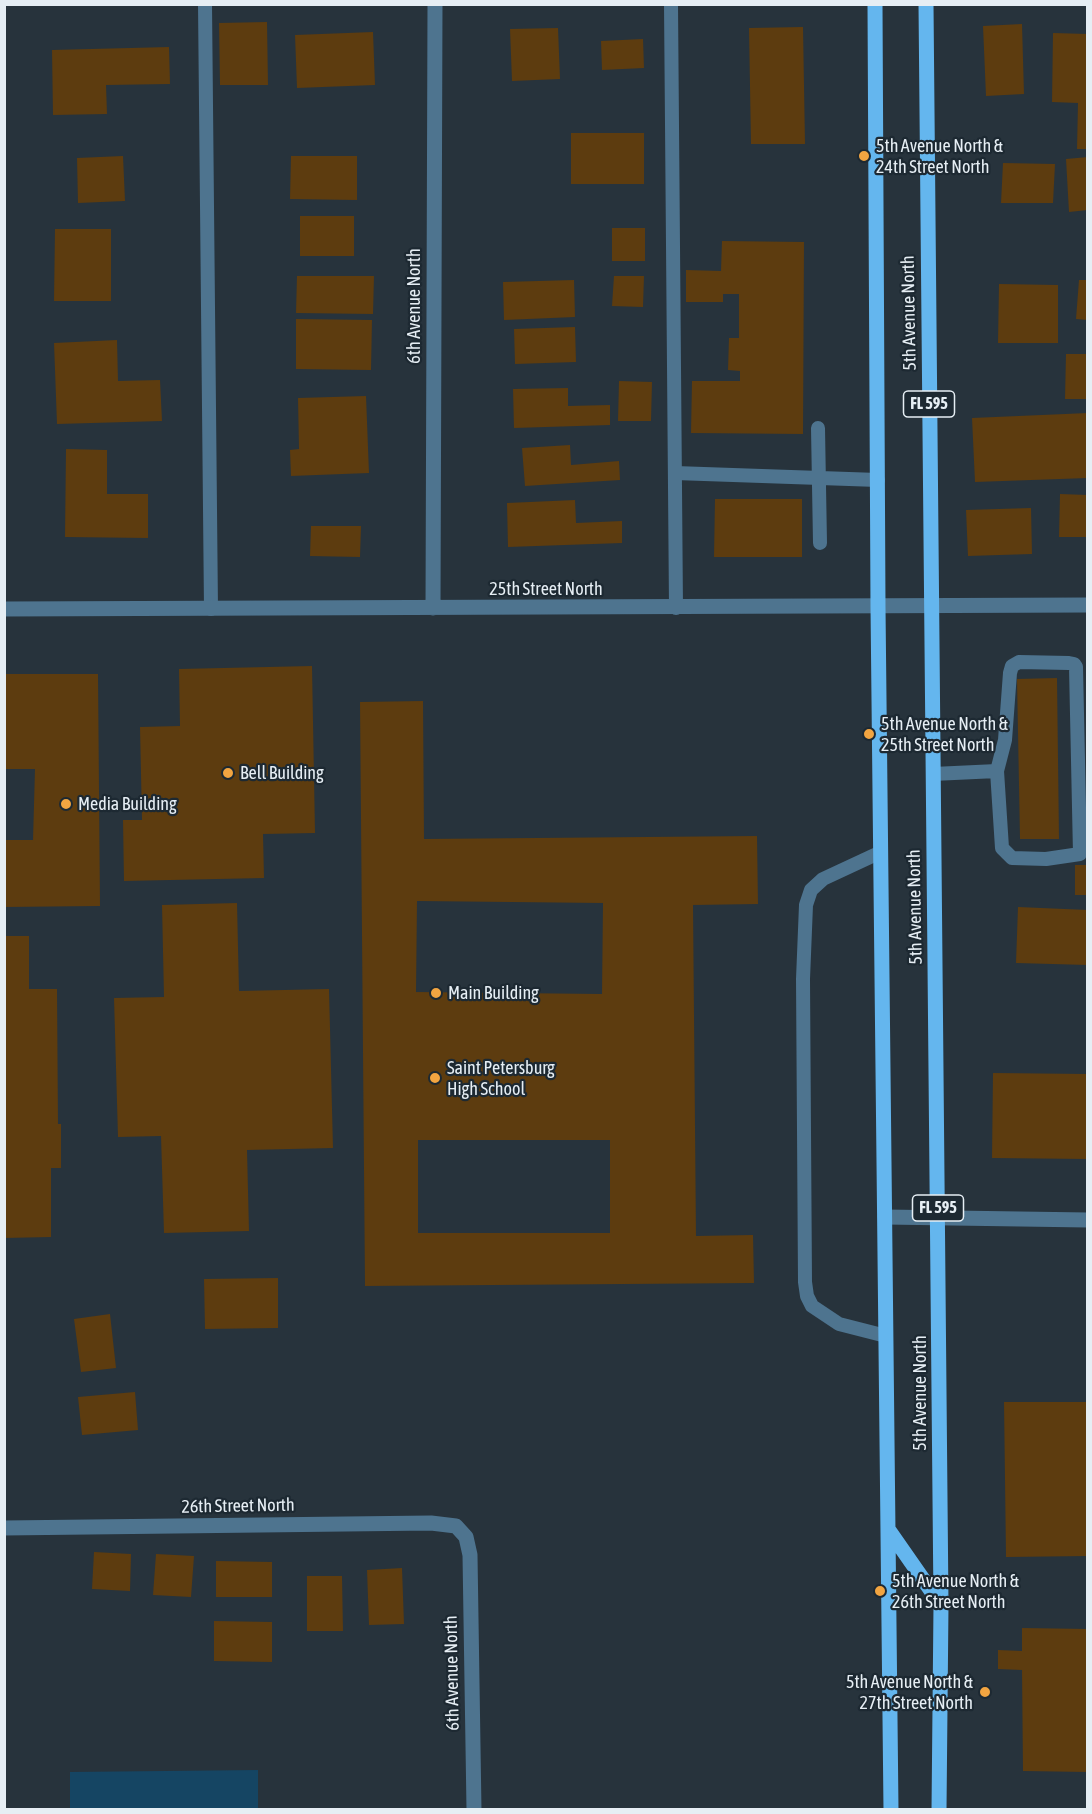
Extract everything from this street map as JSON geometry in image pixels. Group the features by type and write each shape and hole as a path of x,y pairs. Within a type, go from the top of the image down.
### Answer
{"main road":[{"name":"5th Avenue North","path":"875,4 878,607 891,1809"},
{"name":"5th Avenue North","path":"926,4 941,1605 939,1809"},
{"path":"888,1529 941,1605"}],"street":[{"name":"6th Avenue North","path":"433,608 435,4"},
{"name":"25th Street North","path":"4,609 1088,605"},
{"path":"885,1217 1088,1220"},
{"name":"26th Street North","path":"4,1528 431,1523 456,1526 466,1537"},
{"name":"6th Avenue North","path":"466,1537 471,1578 474,1809"}],"lane":[{"path":"205,4 211,609"},
{"path":"671,4 676,608"},
{"path":"818,428 820,543"},
{"path":"675,473 878,480"},
{"path":"1019,662 1069,663 1082,667 1084,854 1046,859 1012,858 1002,848 997,771 1005,740 1012,666 1019,662"},
{"path":"933,774 997,771"},
{"path":"881,852 823,879 811,890 806,905 803,980 805,1282 807,1296 812,1306 839,1324 886,1336"}],"shaded area":[{"path":"258,1770 258,1809 70,1809 70,1772"}],"building":[{"path":"267,22 268,85 220,85 219,23"},
{"path":"1022,24 1024,94 986,96 983,26"},
{"path":"803,27 805,144 751,144 749,28"},
{"path":"558,28 560,79 512,81 510,29"},
{"path":"373,32 375,85 297,88 295,35"},
{"path":"1053,33 1088,34 1088,149 1077,149 1078,103 1052,102"},
{"path":"643,39 644,68 602,70 601,41"},
{"path":"169,47 170,84 106,85 107,114 53,115 52,50"},
{"path":"571,133 644,133 644,184 571,184"},
{"path":"123,156 125,201 78,203 77,158"},
{"path":"291,156 357,156 357,200 290,199"},
{"path":"1088,157 1088,210 1069,212 1066,159"},
{"path":"1003,163 1055,164 1053,203 1001,203"},
{"path":"300,216 354,216 354,256 300,256"},
{"path":"612,228 645,228 645,261 612,261"},
{"path":"55,229 111,229 111,301 54,301"},
{"path":"722,241 804,242 803,434 691,433 692,381 740,381 740,371 728,370 729,338 739,338 739,294 723,294 723,302 686,302 686,270 721,271"},
{"path":"297,276 374,276 373,314 296,313"},
{"path":"614,276 644,276 643,307 612,306"},
{"path":"574,280 575,317 504,320 503,282"},
{"path":"1079,280 1088,280 1088,320 1076,319"},
{"path":"999,284 1058,285 1058,343 998,343"},
{"path":"296,319 372,320 371,370 296,369"},
{"path":"575,327 576,362 515,364 514,329"},
{"path":"117,340 118,381 160,380 162,421 57,424 54,343"},
{"path":"1066,354 1088,354 1088,399 1065,399"},
{"path":"619,381 652,382 651,421 618,421"},
{"path":"568,388 568,406 610,405 610,425 514,428 513,389"},
{"path":"366,396 369,473 291,476 290,450 299,449 298,398"},
{"path":"1088,413 1088,478 975,482 972,418"},
{"path":"570,445 571,465 619,461 620,480 525,486 522,448"},
{"path":"66,449 107,450 107,494 148,494 148,538 65,537"},
{"path":"1060,494 1088,495 1088,537 1059,537"},
{"path":"715,499 802,499 802,557 714,557"},
{"path":"575,500 576,523 622,521 622,543 508,547 507,503"},
{"path":"1031,508 1032,554 968,556 966,510"},
{"path":"311,526 361,526 360,557 310,556"},
{"name":"Bell Building","path":"312,666 315,833 263,834 264,878 124,881 123,820 142,820 140,727 180,726 179,669"},
{"name":"Media Building","path":"4,674 98,674 100,906 4,907 4,840 33,840 35,769 4,769"},
{"path":"1057,678 1059,839 1020,839 1017,679"},
{"name":"Main Building","path":"423,701 424,839 757,836 758,904 693,905 696,1236 753,1235 754,1283 365,1286 360,702","holes":["417,901 603,903 602,994 416,992","418,1140 610,1140 610,1233 418,1233"]},
{"path":"1075,865 1088,865 1088,895 1075,895"},
{"path":"237,903 239,991 329,989 333,1148 247,1150 249,1231 164,1233 161,1136 118,1137 114,998 164,997 162,905"},
{"path":"1018,907 1088,910 1088,965 1016,963"},
{"path":"4,936 29,936 29,989 57,989 58,1124 61,1124 61,1168 51,1168 51,1237 4,1238"},
{"path":"993,1073 1088,1074 1088,1159 992,1158"},
{"path":"278,1278 278,1328 205,1329 204,1279"},
{"path":"110,1314 116,1368 81,1372 74,1319"},
{"path":"135,1392 138,1430 82,1435 78,1397"},
{"path":"1004,1402 1088,1402 1088,1556 1006,1557"},
{"path":"94,1552 131,1554 130,1591 92,1589"},
{"path":"156,1554 194,1556 191,1597 153,1595"},
{"path":"216,1561 272,1562 272,1597 216,1597"},
{"path":"402,1568 404,1624 369,1625 367,1570"},
{"path":"307,1576 342,1576 343,1631 307,1631"},
{"path":"214,1621 272,1622 272,1662 214,1661"},
{"path":"1022,1628 1088,1629 1088,1772 1023,1771 1022,1670 998,1669 998,1650 1022,1651"}],"place":[{"name":"5th Avenue North & 24th Street North","path":"864,156"},
{"name":"5th Avenue North & 25th Street North","path":"869,734"},
{"name":"Bell Building","path":"228,773"},
{"name":"Media Building","path":"66,804"},
{"name":"Main Building","path":"436,993"},
{"name":"Saint Petersburg High School","path":"435,1078"},
{"name":"5th Avenue North & 26th Street North","path":"880,1591"},
{"name":"5th Avenue North & 27th Street North","path":"985,1692"}]}
